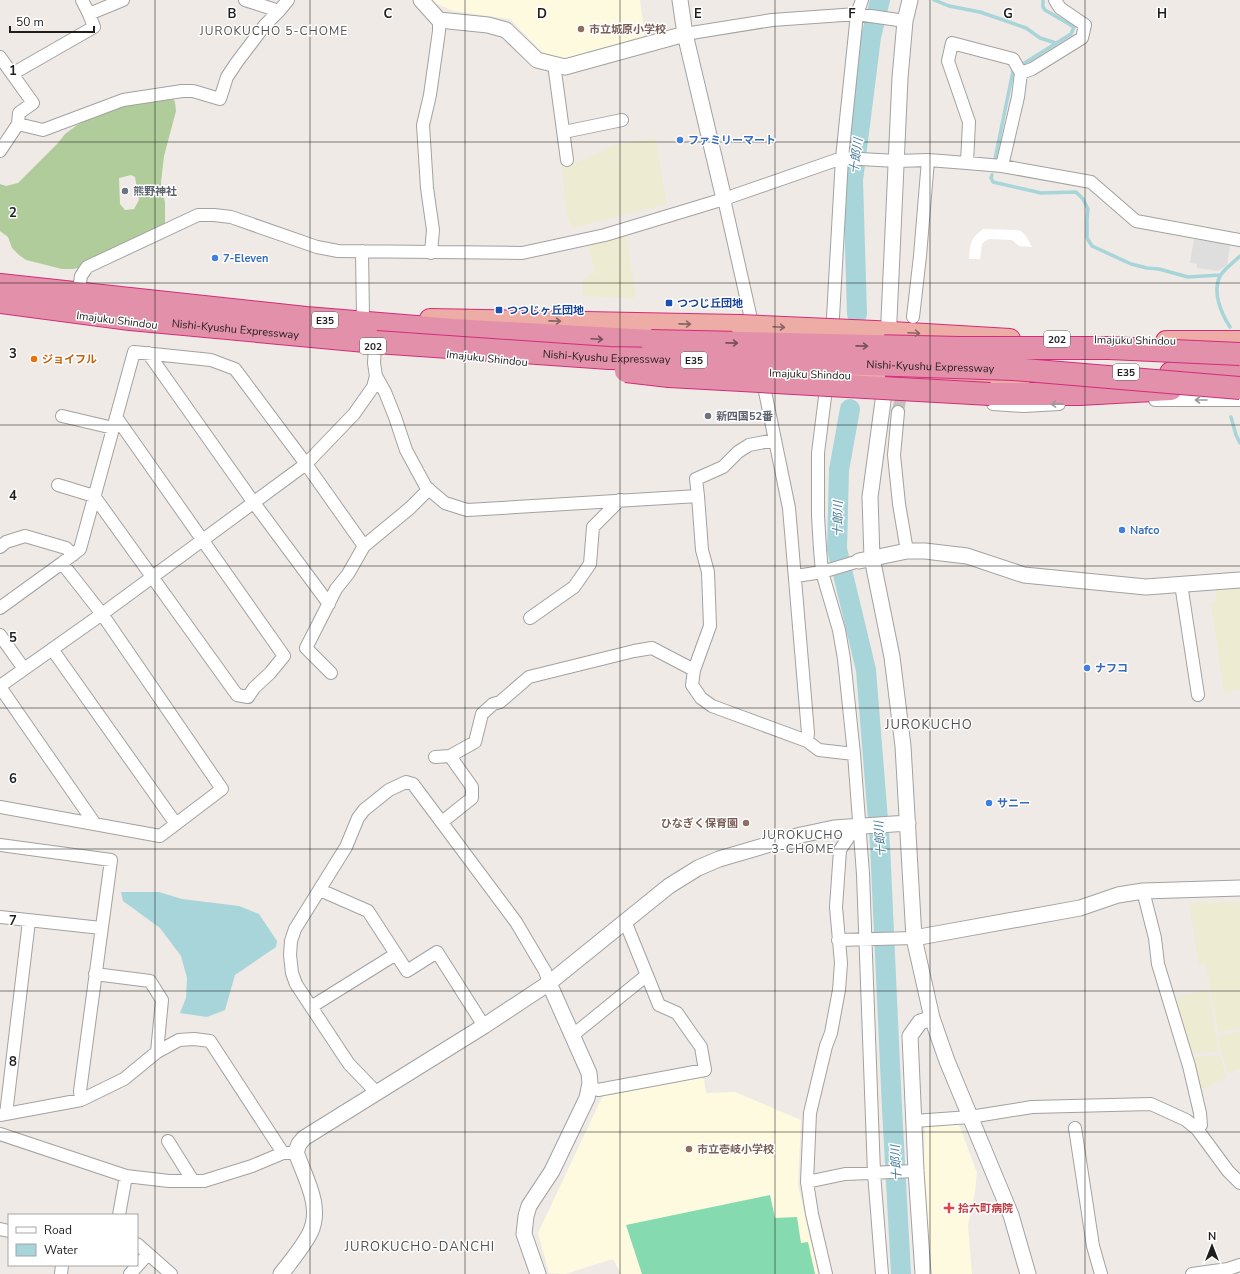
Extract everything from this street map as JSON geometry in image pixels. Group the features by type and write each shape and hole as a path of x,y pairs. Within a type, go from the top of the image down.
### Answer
{"highway":[{"name":"Imajuku Shindou","path":"0,281 363,317 740,325 1018,339 1240,341"},
{"name":"Nishi-Kyushu Expressway","path":"0,285 306,318 546,336 659,341 960,348 1109,348 1240,354"},
{"name":"Nishi-Kyushu Expressway","path":"0,302 130,319 376,344 608,358 808,362 1240,376"},
{"name":"Imajuku Shindou","path":"0,306 297,340 376,344 556,365 880,376 1087,381 1240,376"},
{"path":"376,344 669,376 990,394 1079,394 1240,385"},
{"path":"1013,369 1240,388"}],"street":[{"path":"12,74 94,27 82,0"},
{"path":"89,14 123,0"},
{"path":"245,0 279,11"},
{"path":"18,124 43,130 123,100 182,91 193,91 220,99 227,77 237,62 265,25 288,0"},
{"path":"421,0 439,20 488,25 506,30 536,60 565,67 685,34 772,20 858,14 905,21"},
{"path":"680,0 685,34 748,301 789,508 796,576 808,733 807,740"},
{"path":"862,0 858,14 844,158 834,314 825,408 818,453 818,516 822,572 839,630 844,659 854,754 855,826 863,874 876,1173 882,1274"},
{"path":"910,0 905,21 900,78 897,160 882,331 880,376 865,560 892,657 903,746 914,938 932,1018 947,1061 1011,1215 1028,1274"},
{"path":"1021,73 1032,69 1082,38 1085,25 1060,8 1055,0"},
{"path":"431,253 433,230 427,188 424,125 430,95 439,20"},
{"path":"967,163 969,122 948,61 952,43 1013,59 1021,73 1018,97 1002,166"},
{"path":"0,57 33,102 19,113 18,124 0,152"},
{"path":"554,64 567,160"},
{"path":"564,132 622,120"},
{"path":"79,290 81,276 87,267 198,215 231,217 317,247 338,251 522,253 605,235 724,199 844,158 876,160 928,160 1002,166 1091,182 1136,221 1240,240"},
{"path":"913,317 928,160"},
{"path":"362,251 363,317"},
{"path":"376,344 374,363 376,376 385,392 406,450 426,487 445,503 467,510 698,496"},
{"path":"0,608 62,564 80,549 134,352 211,360 235,369 306,464 364,546"},
{"path":"148,353 254,503 329,604"},
{"path":"95,824 0,687 306,464 354,414 373,387 376,376"},
{"path":"880,376 935,399 971,403 1024,406 1158,400 1240,400"},
{"path":"898,412 894,455 899,504 907,551"},
{"path":"58,485 94,496 153,576 237,695 248,697 254,688 270,673 284,656 203,540 115,423 62,416"},
{"path":"776,440 749,445 738,452 723,467 696,479 702,550 708,572 710,626 694,670 692,686 701,698 712,706 807,740 819,750 854,754"},
{"path":"332,673 306,648 336,589 348,574 364,546 410,508 429,489"},
{"path":"530,618 574,587 590,564 593,527 620,500"},
{"path":"0,547 6,542 25,536 66,548 73,554"},
{"path":"796,576 822,572 865,560 907,551 925,551 967,556 1024,575 1146,587 1240,580"},
{"path":"0,807 160,836 222,789 102,614 62,564"},
{"path":"1181,584 1198,695"},
{"path":"0,635 24,669"},
{"path":"435,757 450,756 474,742 482,714 493,704 500,702 529,677 634,651 652,648 694,670"},
{"path":"52,649 176,824"},
{"path":"442,822 472,798 472,787 450,756"},
{"path":"377,1093 349,1064 296,984 292,973 290,955 291,941 295,929 346,847 358,818 364,810 389,790 406,782 413,784 516,922 545,971 589,1073 590,1083 587,1098 552,1171 530,1206 526,1216 524,1234 538,1274"},
{"path":"0,1134 126,1176 169,1181 204,1181 252,1166 289,1152 304,1138 484,1026 549,983 669,886 698,868 709,863 801,835 834,828 908,823"},
{"path":"826,1274 812,1214 807,1182 810,1113 826,1046 831,1033 839,990 841,962 836,908 840,850 855,826"},
{"path":"0,845 111,860 80,1090 81,1100"},
{"path":"838,940 914,938 1080,908 1118,895 1143,892 1240,888"},
{"path":"320,890 368,911 407,971 437,952 484,1026"},
{"path":"1143,892 1155,938 1158,964 1189,1066 1200,1113 1201,1125 1197,1129"},
{"path":"0,917 101,928"},
{"path":"29,921 3,1114 81,1100 124,1079 157,1052 179,1040 210,1040 289,1152 311,1194 314,1203 315,1217 309,1234 281,1274"},
{"path":"589,1088 598,1090 705,1070 701,1047 677,1013 659,1005 627,926 624,923"},
{"path":"311,1008 396,954"},
{"path":"95,974 150,981 162,1000 157,1052"},
{"path":"573,1036 647,975"},
{"path":"923,1274 913,1171 914,1121 910,1036 920,1022 932,1018"},
{"path":"914,1121 970,1117 1032,1107 1151,1104 1186,1120 1197,1129 1228,1171 1240,1183"},
{"path":"1075,1128 1093,1246 1101,1274"},
{"path":"168,1141 193,1181"},
{"path":"807,1182 845,1174 913,1171"},
{"path":"119,1214 126,1176"},
{"path":"138,1245 171,1274"},
{"path":"138,1265 148,1254"},
{"path":"1192,1274 1228,1269 1240,1265"},
{"path":"130,1274 137,1266"}],"shaded area":[{"name":"市立城原小学校","path":"432,0 640,0 645,38 572,58 557,59 544,54 510,19 454,11 437,4"},
{"path":"656,138 666,204 572,228 566,213 562,164 581,161 613,145"},
{"path":"626,236 636,298 583,296 583,278 595,273 588,245"},
{"path":"1194,239 1230,245 1227,265 1218,271 1197,268 1197,264 1190,263"},
{"path":"1240,588 1240,689 1224,693 1211,602 1216,601 1216,590 1232,590"},
{"path":"1239,902 1240,1028 1218,1032 1206,964 1199,964 1189,903"},
{"path":"1208,990 1219,1052 1191,1053 1176,997"},
{"path":"1240,1032 1240,1069 1229,1073 1221,1052 1219,1036"},
{"path":"1220,1056 1226,1077 1201,1090 1193,1057"},
{"name":"市立壱岐小学校","path":"698,1076 704,1079 706,1093 735,1092 801,1120 798,1185 818,1274 621,1274 613,1259 565,1274 549,1273 538,1233 604,1093"},
{"name":"拾六町病院","path":"958,1122 977,1173 975,1192 968,1225 972,1274 931,1274 924,1162 925,1125"}],"green space":[{"path":"170,94 175,102 176,111 164,156 161,182 165,203 165,225 83,267 62,269 26,260 19,255 12,248 8,237 0,231 0,184 6,186 18,183 65,134 77,125 139,98","holes":["131,175 135,177 139,200 134,209 125,210 120,204 119,178"]},
{"path":"770,1195 775,1218 797,1217 801,1243 808,1242 815,1274 642,1274 626,1225"}],"water":[{"path":"121,892 159,892 182,899 239,906 259,914 277,941 276,947 235,975 225,1010 207,1017 180,1013 186,998 187,978 181,956 160,928 123,901"}],"pier":[{"path":"983,229 1021,231 1026,236 1032,247 1019,246 1012,240 989,239 982,244 980,259 969,259 972,241"}],"waterway":[{"name":"十郎川","path":"857,314 853,180 871,37 880,0"},
{"path":"934,0 949,6 980,12 1026,28 1040,38 1056,43"},
{"path":"1023,64 1071,34 1074,27 1045,10 1043,7 1043,0"},
{"path":"995,159 1013,71"},
{"path":"992,175 991,178 993,182 1041,193 1076,192 1083,199 1088,209 1087,238 1092,246 1131,264 1159,269 1188,277 1220,275"},
{"path":"1230,327 1221,309 1217,289 1220,276 1240,256"},
{"name":"十郎川","path":"850,409 839,470 837,549 866,670 880,845 901,1274"},
{"path":"1231,417 1240,443"}],"tunnel":[{"path":"898,412 903,384"}],"place":[{"name":"市立城原小学校","path":"581,29"},
{"name":"ファミリーマート","path":"680,140"},
{"name":"熊野神社","path":"125,191"},
{"name":"7-Eleven","path":"215,258"},
{"name":"つつじ丘団地","path":"669,303"},
{"name":"つつじヶ丘団地","path":"499,310"},
{"name":"ジョイフル","path":"34,359"},
{"name":"新四国52番","path":"708,416"},
{"name":"Nafco","path":"1122,530"},
{"name":"ナフコ","path":"1087,668"},
{"name":"サニー","path":"989,803"},
{"name":"ひなぎく保育園","path":"746,823"},
{"name":"市立壱岐小学校","path":"689,1149"},
{"name":"拾六町病院","path":"949,1208"}],"district":[{"name":"JUROKUCHO 5-CHOME","path":"274,31"},
{"name":"JUROKUCHO","path":"929,724"},
{"name":"JUROKUCHO 3-CHOME","path":"803,842"},
{"name":"JUROKUCHO-DANCHI","path":"420,1246"}]}
